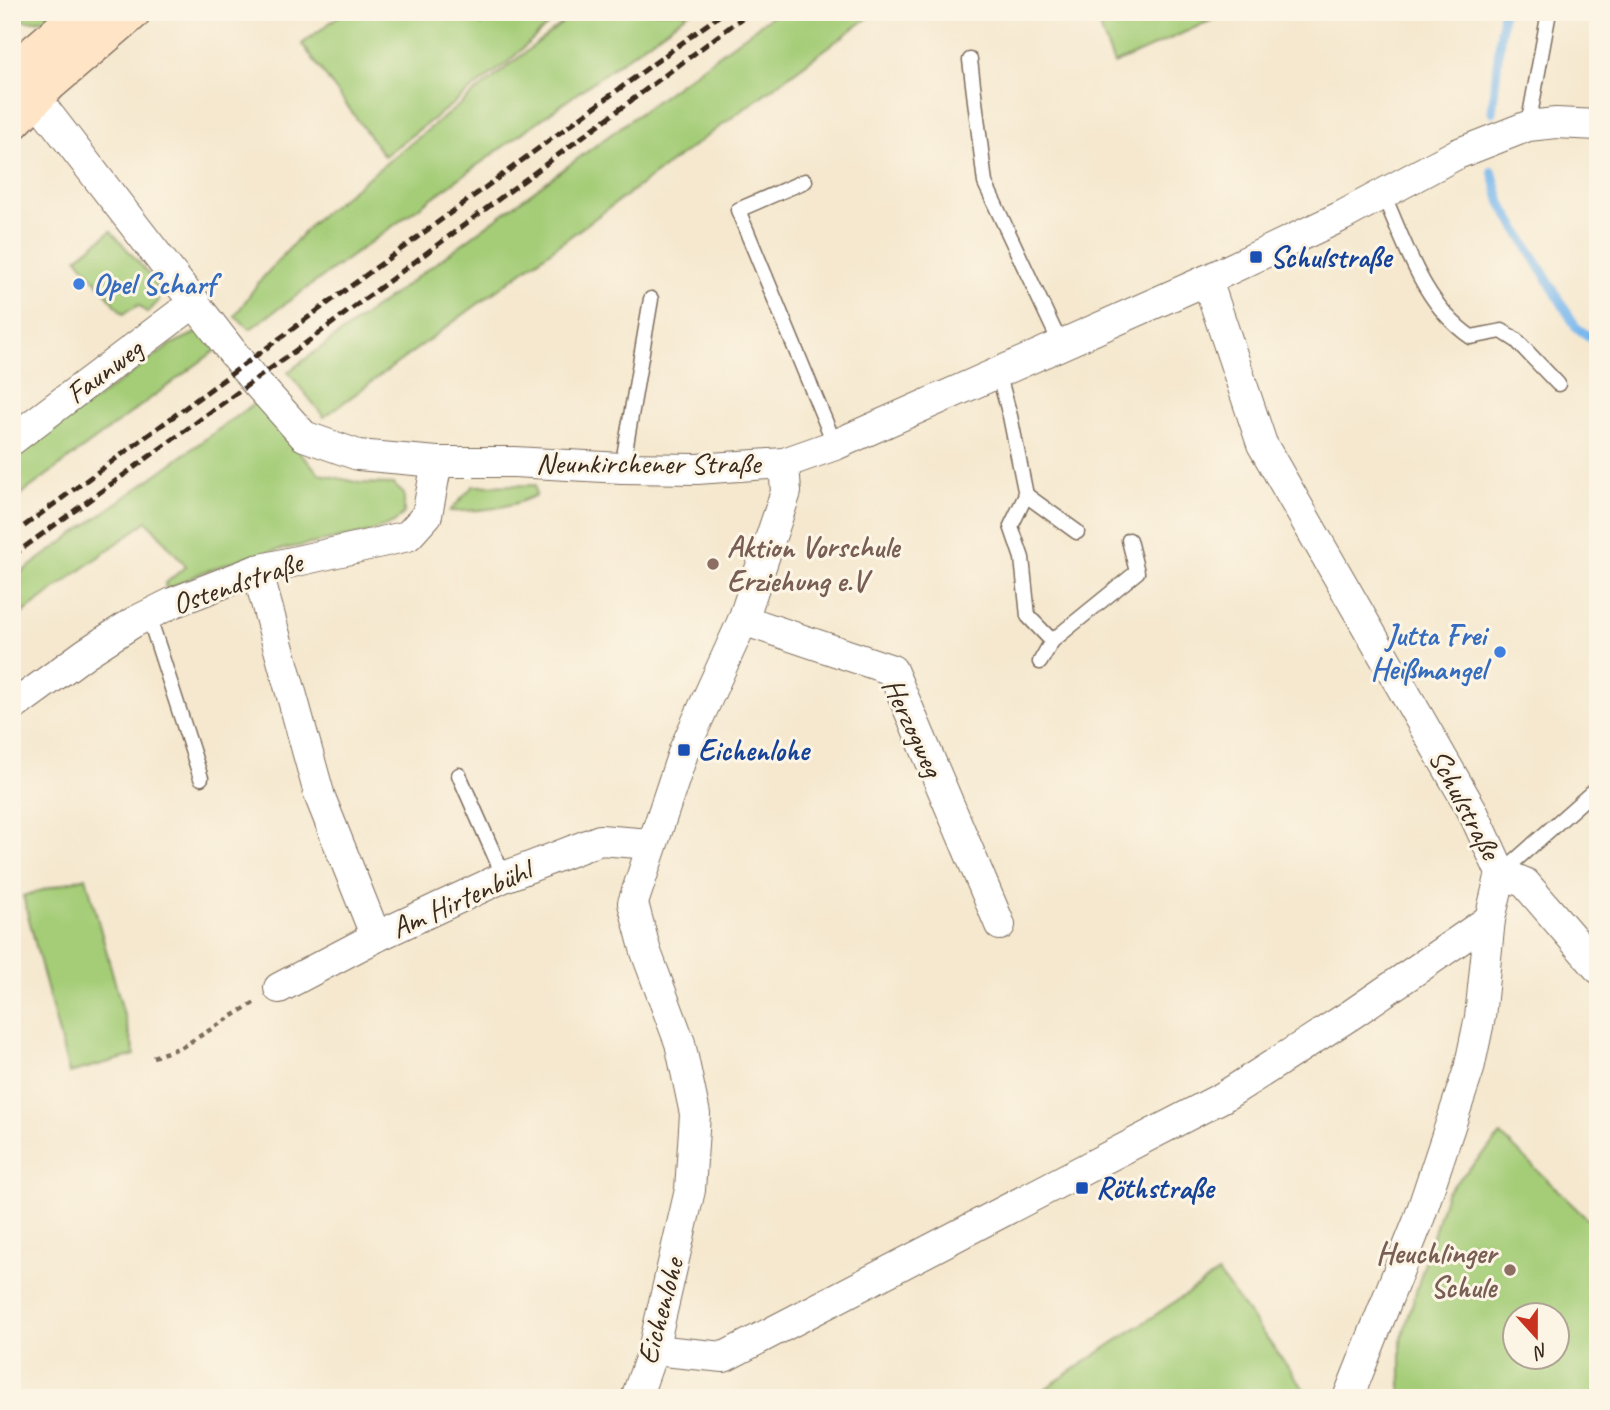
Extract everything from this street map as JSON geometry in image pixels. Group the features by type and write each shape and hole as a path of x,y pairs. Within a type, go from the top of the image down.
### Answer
{"main road":[{"path":"17,86 84,12"},
{"path":"17,86 131,12"}],"street":[{"name":"Neunkirchener Straße","path":"17,86 195,302 254,380 304,436 358,455 437,462 514,462 622,468 697,469 784,463 835,445 1207,280 1383,194 1457,154 1528,126 1556,123 1598,125"},
{"name":"Schulstraße","path":"1207,280 1262,444 1472,810 1501,873 1490,919 1480,1017 1469,1069 1418,1222 1348,1398"},
{"name":"Faunweg","path":"12,440 195,302"},
{"name":"Ostendstraße","path":"12,707 86,653 148,614 172,603 257,570 408,536 427,515 437,462"},
{"name":"Eichenlohe","path":"636,1398 653,1350 690,1190 695,1114 680,1043 646,952 633,904 684,750 743,620 786,492 784,463"},
{"path":"257,570 320,797 376,937"},
{"name":"Herzogweg","path":"743,620 892,670 1000,925"},
{"name":"Am Hirtenbühl","path":"279,988 376,937 504,877 600,840 651,844"},
{"path":"1501,873 1525,883 1598,968"},
{"path":"653,1350 724,1357 1223,1097 1352,1014 1490,919"}],"lane":[{"path":"1528,126 1549,12"},
{"path":"970,60 985,183 1061,345"},
{"path":"805,181 738,210 835,445"},
{"path":"1383,194 1423,285 1457,328 1471,337 1502,331 1516,340 1558,384"},
{"path":"622,468 651,299"},
{"path":"998,372 1026,495 1011,526 1022,558 1028,616 1052,642"},
{"path":"1026,495 1077,532"},
{"path":"1040,662 1052,642 1137,572 1129,540"},
{"path":"148,614 201,778"},
{"path":"459,775 504,877"},
{"path":"1501,873 1598,787"}],"path":[{"path":"153,1057 182,1047 279,988"}],"green space":[{"path":"12,12 63,12 32,21 12,18"},
{"path":"344,12 471,12 482,26 473,12 562,12 508,62 384,156 302,44"},
{"path":"576,12 690,12 250,329 235,316 258,283 316,219"},
{"path":"777,12 876,12 324,417 288,372"},
{"path":"1094,12 1230,12 1114,64"},
{"path":"111,231 154,280 159,301 147,313 139,305 123,314 77,258"},
{"path":"200,331 220,347 12,501 12,460 172,344"},
{"path":"258,401 290,443 320,474 360,483 393,484 404,494 404,513 394,523 368,533 252,555 201,573 166,590 165,584 186,566 147,521 12,621 12,579"},
{"path":"535,485 536,495 516,503 483,510 450,511 473,486"},
{"path":"86,877 135,1055 69,1073 23,896"},
{"name":"Heuchlinger Schule","path":"1501,1135 1587,1219 1598,1224 1598,1398 1401,1398 1401,1341 1446,1193"},
{"path":"1218,1273 1311,1398 1031,1398"}],"waterway":[{"path":"1492,112 1503,12"},
{"path":"1492,171 1501,203 1576,327 1598,343"}],"railway":[{"path":"12,535 724,12"},
{"path":"12,556 303,345 750,12"}],"place":[{"name":"Schulstraße","path":"1256,257"},
{"name":"Opel Scharf","path":"79,284"},
{"name":"Aktion Vorschule Erziehung e.V","path":"713,564"},
{"name":"Jutta Frei Heißmangel","path":"1500,652"},
{"name":"Eichenlohe","path":"684,750"},
{"name":"Röthstraße","path":"1082,1188"},
{"name":"Heuchlinger Schule","path":"1510,1270"}]}
